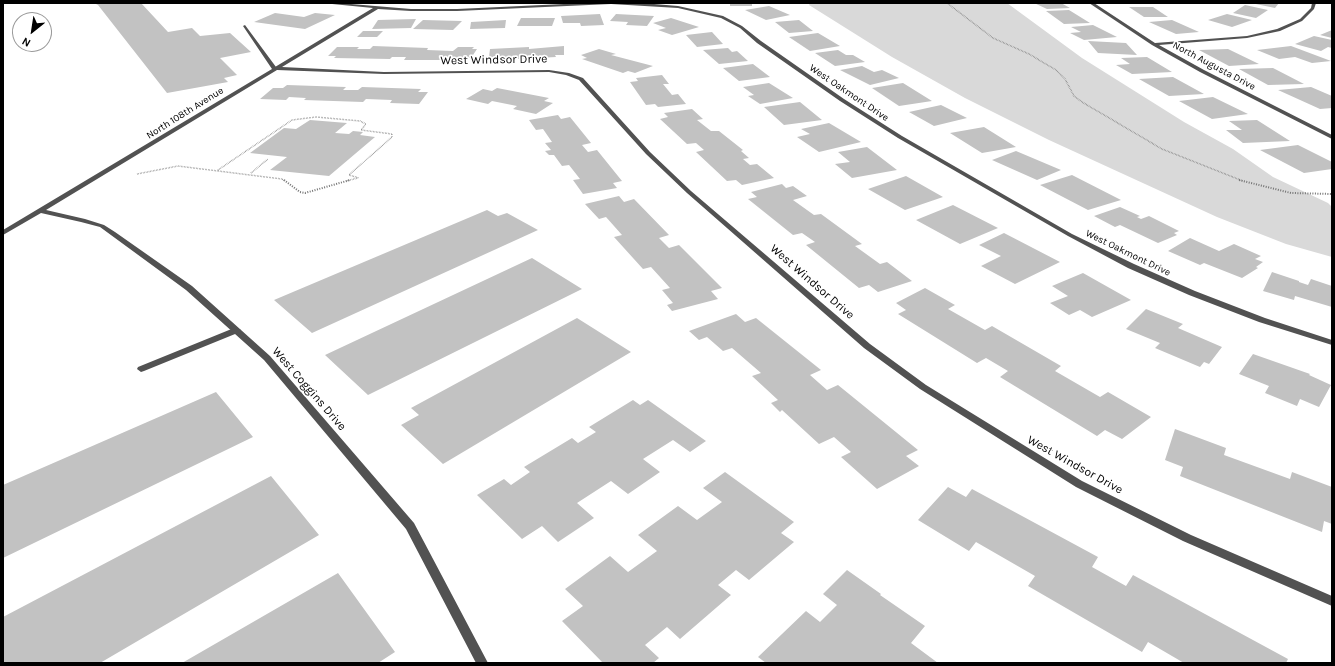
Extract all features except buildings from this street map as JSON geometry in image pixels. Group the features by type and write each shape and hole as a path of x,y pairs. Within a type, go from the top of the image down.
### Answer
{"street":[{"name":"West Oakmont Drive","path":"324,3 376,8 456,10 611,3 678,7 722,17 741,27 759,42 842,100 900,137 1070,235 1131,266 1192,293 1262,320 1332,343"},
{"path":"678,7 686,3"},
{"name":"North Augusta Drive","path":"1091,3 1154,44 1202,71 1332,137"},
{"path":"1154,44 1241,38 1278,30 1301,20 1313,8 1314,3"},
{"name":"North 108th Avenue","path":"3,233 41,212 274,68 376,8"},
{"path":"245,26 274,68"},
{"name":"West Windsor Drive","path":"274,68 384,73 549,70 581,79 648,152 689,192 867,346 923,387 1079,484 1187,538 1332,601"},
{"name":"West Coggins Drive","path":"41,212 83,220 102,226 189,288 267,358 410,526 482,663"},
{"path":"141,369 237,330"}],"path":[{"path":"947,3 993,38 1029,54 1056,70 1065,79 1074,96 1162,149 1238,180 1267,188 1291,193 1332,194"},
{"path":"132,175 178,166 282,179 300,192 312,192 359,178 349,175 392,137 392,134 361,130 366,124 360,121 316,117 299,118 292,120 218,170"},
{"path":"250,174 268,159"}],"shaded area":[{"path":"810,3 1007,3 1082,58 1184,122 1233,149 1273,177 1328,203 1332,207 1332,257 1286,244 1217,217 1049,140 965,98 892,57 809,5"}]}
